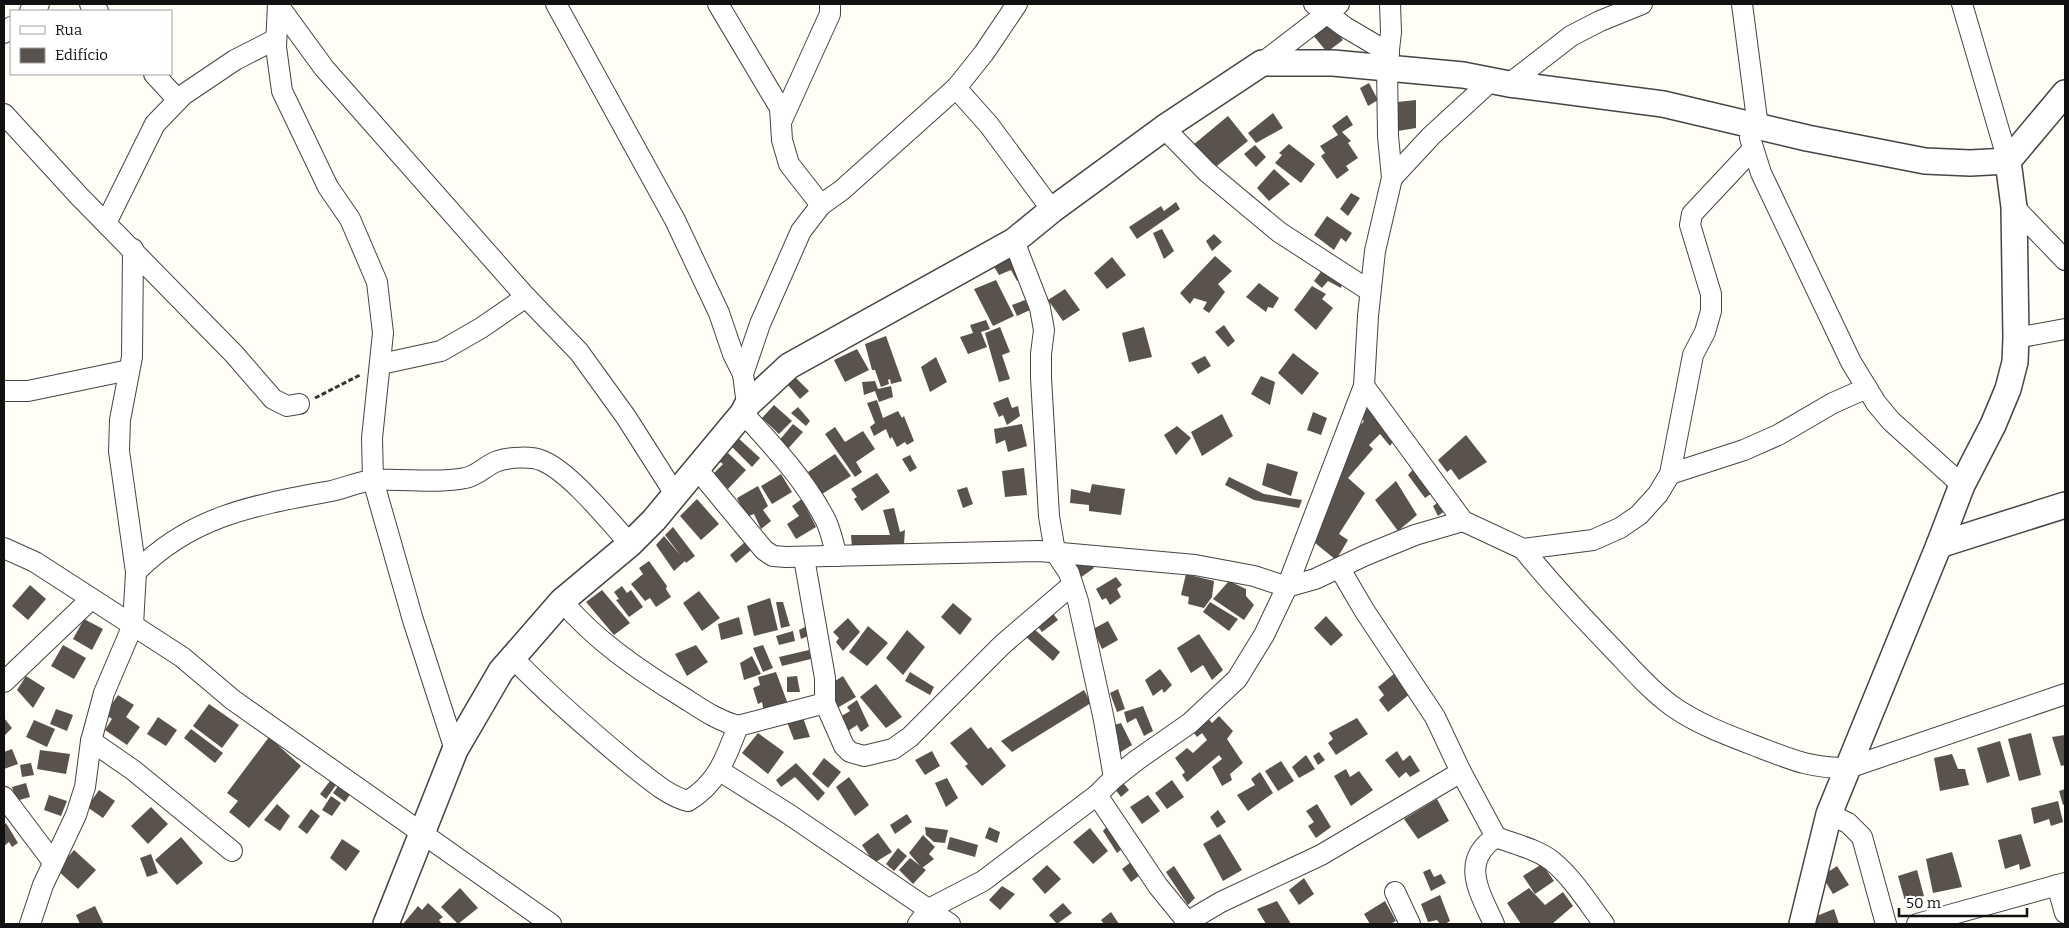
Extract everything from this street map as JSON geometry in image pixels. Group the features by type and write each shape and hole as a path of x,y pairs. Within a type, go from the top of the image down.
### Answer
{"street":[{"path":"278,4 276,39 282,91 328,188 350,218 377,282 383,333 381,364 376,384 372,429 372,480 412,620 455,750"},
{"path":"278,4 324,68 526,297 579,352 626,417 675,494"},
{"path":"556,4 675,220 719,312 733,354 743,374"},
{"path":"718,4 780,108 782,140 789,164 820,205"},
{"path":"781,122 830,14 830,4"},
{"path":"837,556 826,521 807,489 745,409 743,374 760,324 801,231 820,205 842,190 956,88 984,53 1017,4"},
{"path":"924,917 984,881 1097,795 1114,778 1190,723 1237,679 1264,635 1287,587 1364,386 1370,291 1375,252 1392,178 1388,136 1390,4"},
{"path":"1392,178 1410,157 1500,82 1572,36 1600,21 1642,4"},
{"path":"1742,4 1752,134 1822,303 1851,362 1891,421 1962,485"},
{"path":"1802,924 1829,814 1940,545 1962,485 1993,425 2008,389 2015,362 2014,207 2008,161 1962,4"},
{"path":"386,924 455,750 487,691 511,656 562,601 630,544 698,470 745,409 789,366 1014,241 1052,210 1164,128 1262,63 1326,7 1388,60"},
{"path":"106,224 156,124 178,100 235,60 276,39"},
{"path":"1262,63 1388,60 1500,82 1663,104 1752,134 1925,161 1970,163 2008,161 2065,93"},
{"path":"155,75 178,100"},
{"path":"956,88 989,125 1052,210"},
{"path":"4,114 106,224 133,249 234,354 274,399 287,406 299,404"},
{"path":"1164,128 1207,172 1279,232 1370,291"},
{"path":"1524,549 1593,540 1620,528 1639,515 1652,501 1670,474 1693,355 1705,332 1711,311 1711,294 1690,225 1692,214 1752,134"},
{"path":"2014,207 2065,260"},
{"path":"1014,241 1040,308 1044,330 1041,378 1049,516 1055,552 1069,573 1078,601 1104,720 1114,778"},
{"path":"30,924 32,912 53,862 76,816 85,787 91,741 104,694 133,625 136,572 119,451 120,420 133,329 133,249"},
{"path":"381,364 441,351 482,328 526,297"},
{"path":"2016,338 2065,329"},
{"path":"4,391 28,391 128,370"},
{"path":"1364,386 1463,521 1524,549 1546,578 1671,706 1730,737 1798,763 1822,768 1848,768 2065,694"},
{"path":"1670,474 1744,450 1778,435 1833,403 1867,388"},
{"path":"136,572 151,557 182,535 217,519 259,504 349,487 372,480 466,478 482,472 497,461 518,458 543,460 566,478 630,544"},
{"path":"698,470 764,550 772,556 804,558 1055,552 1195,565 1254,576 1287,587 1316,579 1415,534 1463,521"},
{"path":"1940,545 2065,505"},
{"path":"4,548 35,562 90,600 182,657 233,700 422,835 551,924"},
{"path":"804,558 825,678 825,703 844,746 850,752 864,756 893,749 910,737 1003,644 1072,585"},
{"path":"1340,569 1364,610 1436,717 1461,772 1496,837 1552,860 1604,924"},
{"path":"4,682 90,600"},
{"path":"562,601 605,644 659,683 708,714 738,726 825,703"},
{"path":"511,656 535,682 591,730 668,792 688,801 700,794 720,771 738,726"},
{"path":"91,741 133,770 232,852"},
{"path":"720,771 924,917 950,924"},
{"path":"1097,795 1158,886 1188,923 1221,902 1321,855 1461,772"},
{"path":"4,797 53,862"},
{"path":"1829,814 1848,823 1862,837 1886,924"},
{"path":"1494,924 1476,884 1475,860 1484,845 1496,837"},
{"path":"1917,924 2061,884 2065,913"},
{"path":"1395,892 1410,924"}],"path":[{"path":"299,404 318,397 381,364"}],"building":[{"path":"1328,22 1343,40 1327,52 1312,34"},
{"path":"1369,83 1378,100 1368,106 1360,88"},
{"path":"1416,100 1416,128 1398,131 1397,102"},
{"path":"1273,113 1283,128 1256,143 1248,133"},
{"path":"1347,115 1353,125 1342,132 1351,141 1348,143 1358,158 1346,166 1349,170 1337,179 1321,156 1325,153 1320,146 1338,135 1332,126"},
{"path":"1228,116 1248,141 1213,169 1193,145"},
{"path":"1289,144 1315,164 1301,183 1275,163 1282,155 1279,153"},
{"path":"1255,145 1266,157 1256,167 1244,154"},
{"path":"1274,169 1290,184 1269,201 1257,188"},
{"path":"1351,193 1360,198 1348,216 1340,209"},
{"path":"1176,202 1180,209 1137,239 1129,227 1161,206 1164,211"},
{"path":"1327,216 1352,233 1346,242 1341,238 1334,250 1314,235"},
{"path":"1162,229 1174,251 1164,259 1153,233"},
{"path":"1214,234 1222,242 1212,251 1206,241"},
{"path":"1013,251 1024,277 1017,281 1011,270 999,275 990,260"},
{"path":"1215,256 1232,271 1218,284 1225,292 1209,313 1203,309 1207,302 1194,298 1190,304 1180,293"},
{"path":"1112,257 1126,275 1107,289 1094,273"},
{"path":"1325,266 1343,278 1341,288 1328,281 1322,288 1314,281"},
{"path":"996,280 1014,316 993,326 974,289"},
{"path":"1259,283 1279,298 1273,308 1268,307 1266,312 1246,297"},
{"path":"1312,286 1326,294 1322,299 1333,308 1316,330 1294,310"},
{"path":"1065,289 1080,310 1063,321 1048,300"},
{"path":"1025,300 1030,310 1017,316 1012,305"},
{"path":"986,320 990,329 981,332 987,347 968,354 960,337 973,333 970,325"},
{"path":"1224,325 1235,341 1228,347 1215,332"},
{"path":"1000,327 1010,352 1002,355 1010,379 999,382 985,333"},
{"path":"1144,327 1152,357 1129,362 1122,333"},
{"path":"886,336 902,381 891,384 890,379 888,380 889,384 881,387 875,370 872,370 865,344"},
{"path":"857,349 869,370 845,382 834,360"},
{"path":"1293,353 1319,373 1302,395 1278,373"},
{"path":"1205,356 1211,366 1198,374 1191,363"},
{"path":"936,357 947,382 930,392 921,367"},
{"path":"1261,376 1275,382 1270,405 1251,394"},
{"path":"796,378 809,391 800,399 788,385"},
{"path":"875,381 878,389 891,386 893,397 879,402 875,391 864,395 862,382"},
{"path":"1008,397 1012,408 1018,406 1020,416 1007,425 1003,415 999,417 993,403"},
{"path":"877,400 883,418 898,411 902,418 904,416 914,441 907,445 905,442 897,447 892,437 890,439 886,429 874,436 870,427 875,423 867,403"},
{"path":"774,405 792,421 779,434 762,418"},
{"path":"798,407 810,421 806,426 791,413"},
{"path":"1367,409 1381,419 1396,437 1390,446 1380,434 1369,445 1373,449 1348,478 1365,493 1339,534 1348,540 1336,560 1309,538 1351,437 1364,421 1360,417"},
{"path":"1313,412 1327,418 1321,435 1307,430"},
{"path":"1222,414 1233,436 1202,456 1191,432"},
{"path":"793,424 803,432 786,451 777,443"},
{"path":"1022,424 1027,446 1008,452 1005,440 996,444 994,429"},
{"path":"1177,426 1191,438 1176,455 1164,435"},
{"path":"835,427 845,442 863,431 875,449 856,462 862,472 855,477 825,434"},
{"path":"1466,435 1487,462 1459,480 1451,469 1447,472 1438,460"},
{"path":"736,436 760,458 752,467 729,444"},
{"path":"728,453 746,470 728,489 714,473 723,464 719,461"},
{"path":"835,454 851,476 822,494 808,472"},
{"path":"910,455 917,468 910,472 902,459"},
{"path":"1267,463 1298,472 1291,496 1262,485"},
{"path":"1416,466 1435,491 1425,498 1408,475"},
{"path":"1024,468 1027,495 1005,497 1002,471"},
{"path":"877,473 890,492 862,511 854,499 857,497 851,489"},
{"path":"781,474 792,492 772,504 761,486"},
{"path":"1229,477 1264,494 1302,500 1299,508 1254,500 1225,485"},
{"path":"1396,481 1417,515 1398,531 1375,500"},
{"path":"1092,484 1125,489 1121,515 1089,511 1089,505 1070,503 1071,489 1090,493"},
{"path":"758,486 768,506 763,510 771,521 761,529 754,514 746,517 737,498"},
{"path":"967,487 973,504 963,508 957,490"},
{"path":"697,499 719,524 701,540 680,516"},
{"path":"802,499 816,527 796,539 787,524 799,516 792,506"},
{"path":"1440,501 1446,510 1438,516 1433,506"},
{"path":"894,508 900,532 905,530 904,544 852,549 851,535 890,535 883,510"},
{"path":"673,527 695,556 686,563 685,561 674,571 656,545 664,536 681,556 665,535"},
{"path":"745,542 751,550 736,563 730,555"},
{"path":"1087,560 1094,568 1080,578 1071,565"},
{"path":"649,561 667,586 666,589 671,597 656,607 650,598 645,601 631,584 643,574 639,568"},
{"path":"1186,574 1214,581 1212,597 1204,608 1188,604 1189,597 1181,595"},
{"path":"1116,577 1122,585 1117,589 1121,597 1110,605 1106,598 1102,600 1096,589"},
{"path":"1229,581 1246,589 1246,596 1254,605 1244,620 1213,599"},
{"path":"30,585 46,599 28,620 12,606"},
{"path":"622,586 627,593 631,590 643,607 629,617 616,600 619,599 614,592"},
{"path":"602,590 630,623 614,635 586,602"},
{"path":"699,591 720,618 702,631 683,603"},
{"path":"770,598 778,630 754,636 747,606"},
{"path":"776,602 783,602 790,626 781,628"},
{"path":"1210,602 1238,619 1229,631 1203,612"},
{"path":"953,603 972,619 960,635 941,617"},
{"path":"1051,611 1058,620 1042,632 1036,624"},
{"path":"1326,616 1343,635 1331,646 1314,628"},
{"path":"739,617 743,634 721,640 718,624"},
{"path":"848,618 860,632 843,651 836,642 839,638 833,632"},
{"path":"84,619 103,629 92,650 73,639"},
{"path":"1108,621 1118,640 1102,649 1093,629"},
{"path":"807,626 808,636 801,639 799,630"},
{"path":"868,626 888,643 867,666 849,652"},
{"path":"1033,628 1060,652 1053,661 1025,636"},
{"path":"907,630 925,647 903,675 886,658"},
{"path":"793,631 795,641 779,645 776,636"},
{"path":"1199,634 1223,670 1212,680 1203,665 1191,673 1177,648"},
{"path":"63,645 86,658 74,679 51,666"},
{"path":"696,645 708,662 687,676 675,654"},
{"path":"763,645 773,668 763,672 753,648"},
{"path":"809,650 811,659 782,666 779,657"},
{"path":"752,656 761,674 744,680 740,663"},
{"path":"1160,669 1172,685 1164,693 1162,689 1153,696 1145,680"},
{"path":"776,672 789,707 764,712 762,702 758,704 753,688 760,685 758,677"},
{"path":"910,672 934,687 930,695 905,681"},
{"path":"1395,673 1411,693 1388,712 1379,700 1384,695 1378,687"},
{"path":"26,676 45,688 33,708 17,690"},
{"path":"797,676 800,692 787,692 787,677"},
{"path":"843,676 856,697 832,711 827,686"},
{"path":"876,684 902,717 886,728 860,697"},
{"path":"1118,689 1125,709 1117,712 1110,693"},
{"path":"1084,690 1091,703 1012,752 1001,741"},
{"path":"118,695 134,705 126,717 140,727 127,745 105,730 112,719 105,714"},
{"path":"857,700 869,726 861,732 857,725 848,731 840,717 850,711 847,707"},
{"path":"209,704 239,725 222,748 193,726"},
{"path":"1143,706 1153,731 1144,736 1136,718 1127,723 1124,712"},
{"path":"56,709 73,715 67,731 50,724"},
{"path":"802,715 810,737 794,740 787,722"},
{"path":"1206,716 1212,723 1219,716 1233,731 1227,739 1243,763 1230,774 1232,780 1222,786 1212,767 1222,759 1219,755 1187,782 1182,775 1185,772 1175,758 1187,748 1193,753 1207,740 1202,733 1197,737 1191,729"},
{"path":"158,717 177,730 166,746 147,734"},
{"path":"4,718 12,728 4,736"},
{"path":"1357,718 1368,734 1336,755 1328,743 1333,739 1329,733"},
{"path":"34,720 55,729 47,747 26,737"},
{"path":"1121,723 1132,745 1116,755 1108,727"},
{"path":"971,727 988,749 991,747 1006,766 982,786 965,766 968,764 950,743"},
{"path":"191,729 223,753 215,763 184,738"},
{"path":"758,733 784,752 768,774 742,753"},
{"path":"2031,733 2041,775 2019,781 2008,739"},
{"path":"2065,735 2065,765 2061,766 2052,737"},
{"path":"269,737 301,766 249,828 229,812 238,801 227,793"},
{"path":"2000,741 2010,776 1987,783 1977,748"},
{"path":"12,749 18,764 4,769 4,752"},
{"path":"40,750 70,754 66,774 37,769"},
{"path":"932,751 940,766 925,775 915,760"},
{"path":"1397,751 1403,761 1410,755 1420,771 1410,777 1406,772 1399,778 1385,760"},
{"path":"1319,752 1325,760 1318,765 1313,756"},
{"path":"1952,754 1958,769 1965,769 1969,785 1940,791 1934,758"},
{"path":"1306,755 1315,769 1299,778 1292,767"},
{"path":"824,758 841,772 828,788 812,774"},
{"path":"1281,761 1294,781 1278,791 1265,771"},
{"path":"31,763 34,775 22,777 20,765"},
{"path":"796,763 825,793 818,801 795,777 781,787 776,780"},
{"path":"1346,769 1350,777 1359,771 1373,790 1351,806 1334,776"},
{"path":"1260,772 1273,793 1248,811 1237,795 1255,785 1251,779"},
{"path":"333,777 339,781 326,799 320,794"},
{"path":"849,777 869,805 855,816 836,787"},
{"path":"947,778 958,798 946,807 935,783"},
{"path":"1172,780 1184,797 1167,809 1155,793"},
{"path":"341,782 353,790 345,802 333,793"},
{"path":"26,783 30,797 16,801 12,787"},
{"path":"1124,784 1129,790 1121,797 1115,789"},
{"path":"2065,789 2065,804 2063,805 2059,791"},
{"path":"99,790 115,801 103,818 87,807"},
{"path":"49,795 67,801 61,816 44,810"},
{"path":"1148,795 1160,811 1142,824 1130,807"},
{"path":"331,796 341,803 332,816 322,810"},
{"path":"1437,799 1449,821 1418,839 1404,819"},
{"path":"2058,801 2063,822 2051,826 2049,819 2034,824 2031,808"},
{"path":"277,804 290,816 280,831 264,820"},
{"path":"1317,804 1331,827 1316,838 1308,826 1314,822 1306,811"},
{"path":"151,807 168,824 148,844 131,826"},
{"path":"311,809 320,816 307,834 298,827"},
{"path":"1218,810 1226,822 1217,828 1210,817"},
{"path":"907,814 912,822 895,834 890,825"},
{"path":"6,823 18,843 12,847 9,842 4,846 4,825"},
{"path":"1108,825 1123,848 1117,853 1103,831"},
{"path":"925,827 948,830 945,843 934,842 926,835"},
{"path":"989,827 1000,832 997,843 985,838"},
{"path":"1090,828 1108,851 1093,864 1073,842"},
{"path":"878,833 892,852 874,863 862,845"},
{"path":"1220,834 1242,870 1223,881 1203,844"},
{"path":"2021,834 2031,866 2020,870 2019,864 2005,869 1998,840"},
{"path":"923,835 935,847 929,854 934,859 922,868 909,853"},
{"path":"181,837 203,863 177,885 155,860"},
{"path":"950,837 978,845 975,857 947,849"},
{"path":"342,839 360,851 346,871 330,858"},
{"path":"898,848 907,856 894,871 886,864"},
{"path":"74,850 96,870 78,889 57,870"},
{"path":"1952,852 1962,887 1933,893 1926,859"},
{"path":"151,854 158,873 147,877 140,858"},
{"path":"910,858 926,870 913,884 899,870"},
{"path":"1131,862 1140,875 1131,882 1122,869"},
{"path":"1542,864 1554,881 1535,894 1523,876"},
{"path":"1047,865 1061,879 1045,894 1032,879"},
{"path":"1174,866 1195,898 1188,905 1166,872"},
{"path":"1837,866 1849,885 1833,894 1822,876"},
{"path":"1430,869 1434,877 1441,874 1446,883 1431,891 1423,872"},
{"path":"1917,870 1924,896 1905,901 1898,876"},
{"path":"1304,878 1314,894 1299,905 1289,890"},
{"path":"1002,886 1015,894 1000,910 989,900"},
{"path":"460,888 478,908 458,924 441,907"},
{"path":"1529,888 1545,905 1563,892 1573,906 1552,924 1521,924 1507,903"},
{"path":"1440,895 1450,921 1445,924 1440,924 1437,920 1428,922 1421,904"},
{"path":"1277,901 1291,924 1266,924 1257,909"},
{"path":"1385,901 1396,921 1390,924 1370,924 1364,914"},
{"path":"428,903 443,917 439,920 442,924 403,924 418,906 422,910"},
{"path":"1063,903 1072,913 1057,924 1049,915"},
{"path":"95,906 103,923 80,924 76,915"},
{"path":"1834,909 1839,924 1814,924 1814,917"},
{"path":"1111,912 1119,924 1104,924 1101,920"}]}
